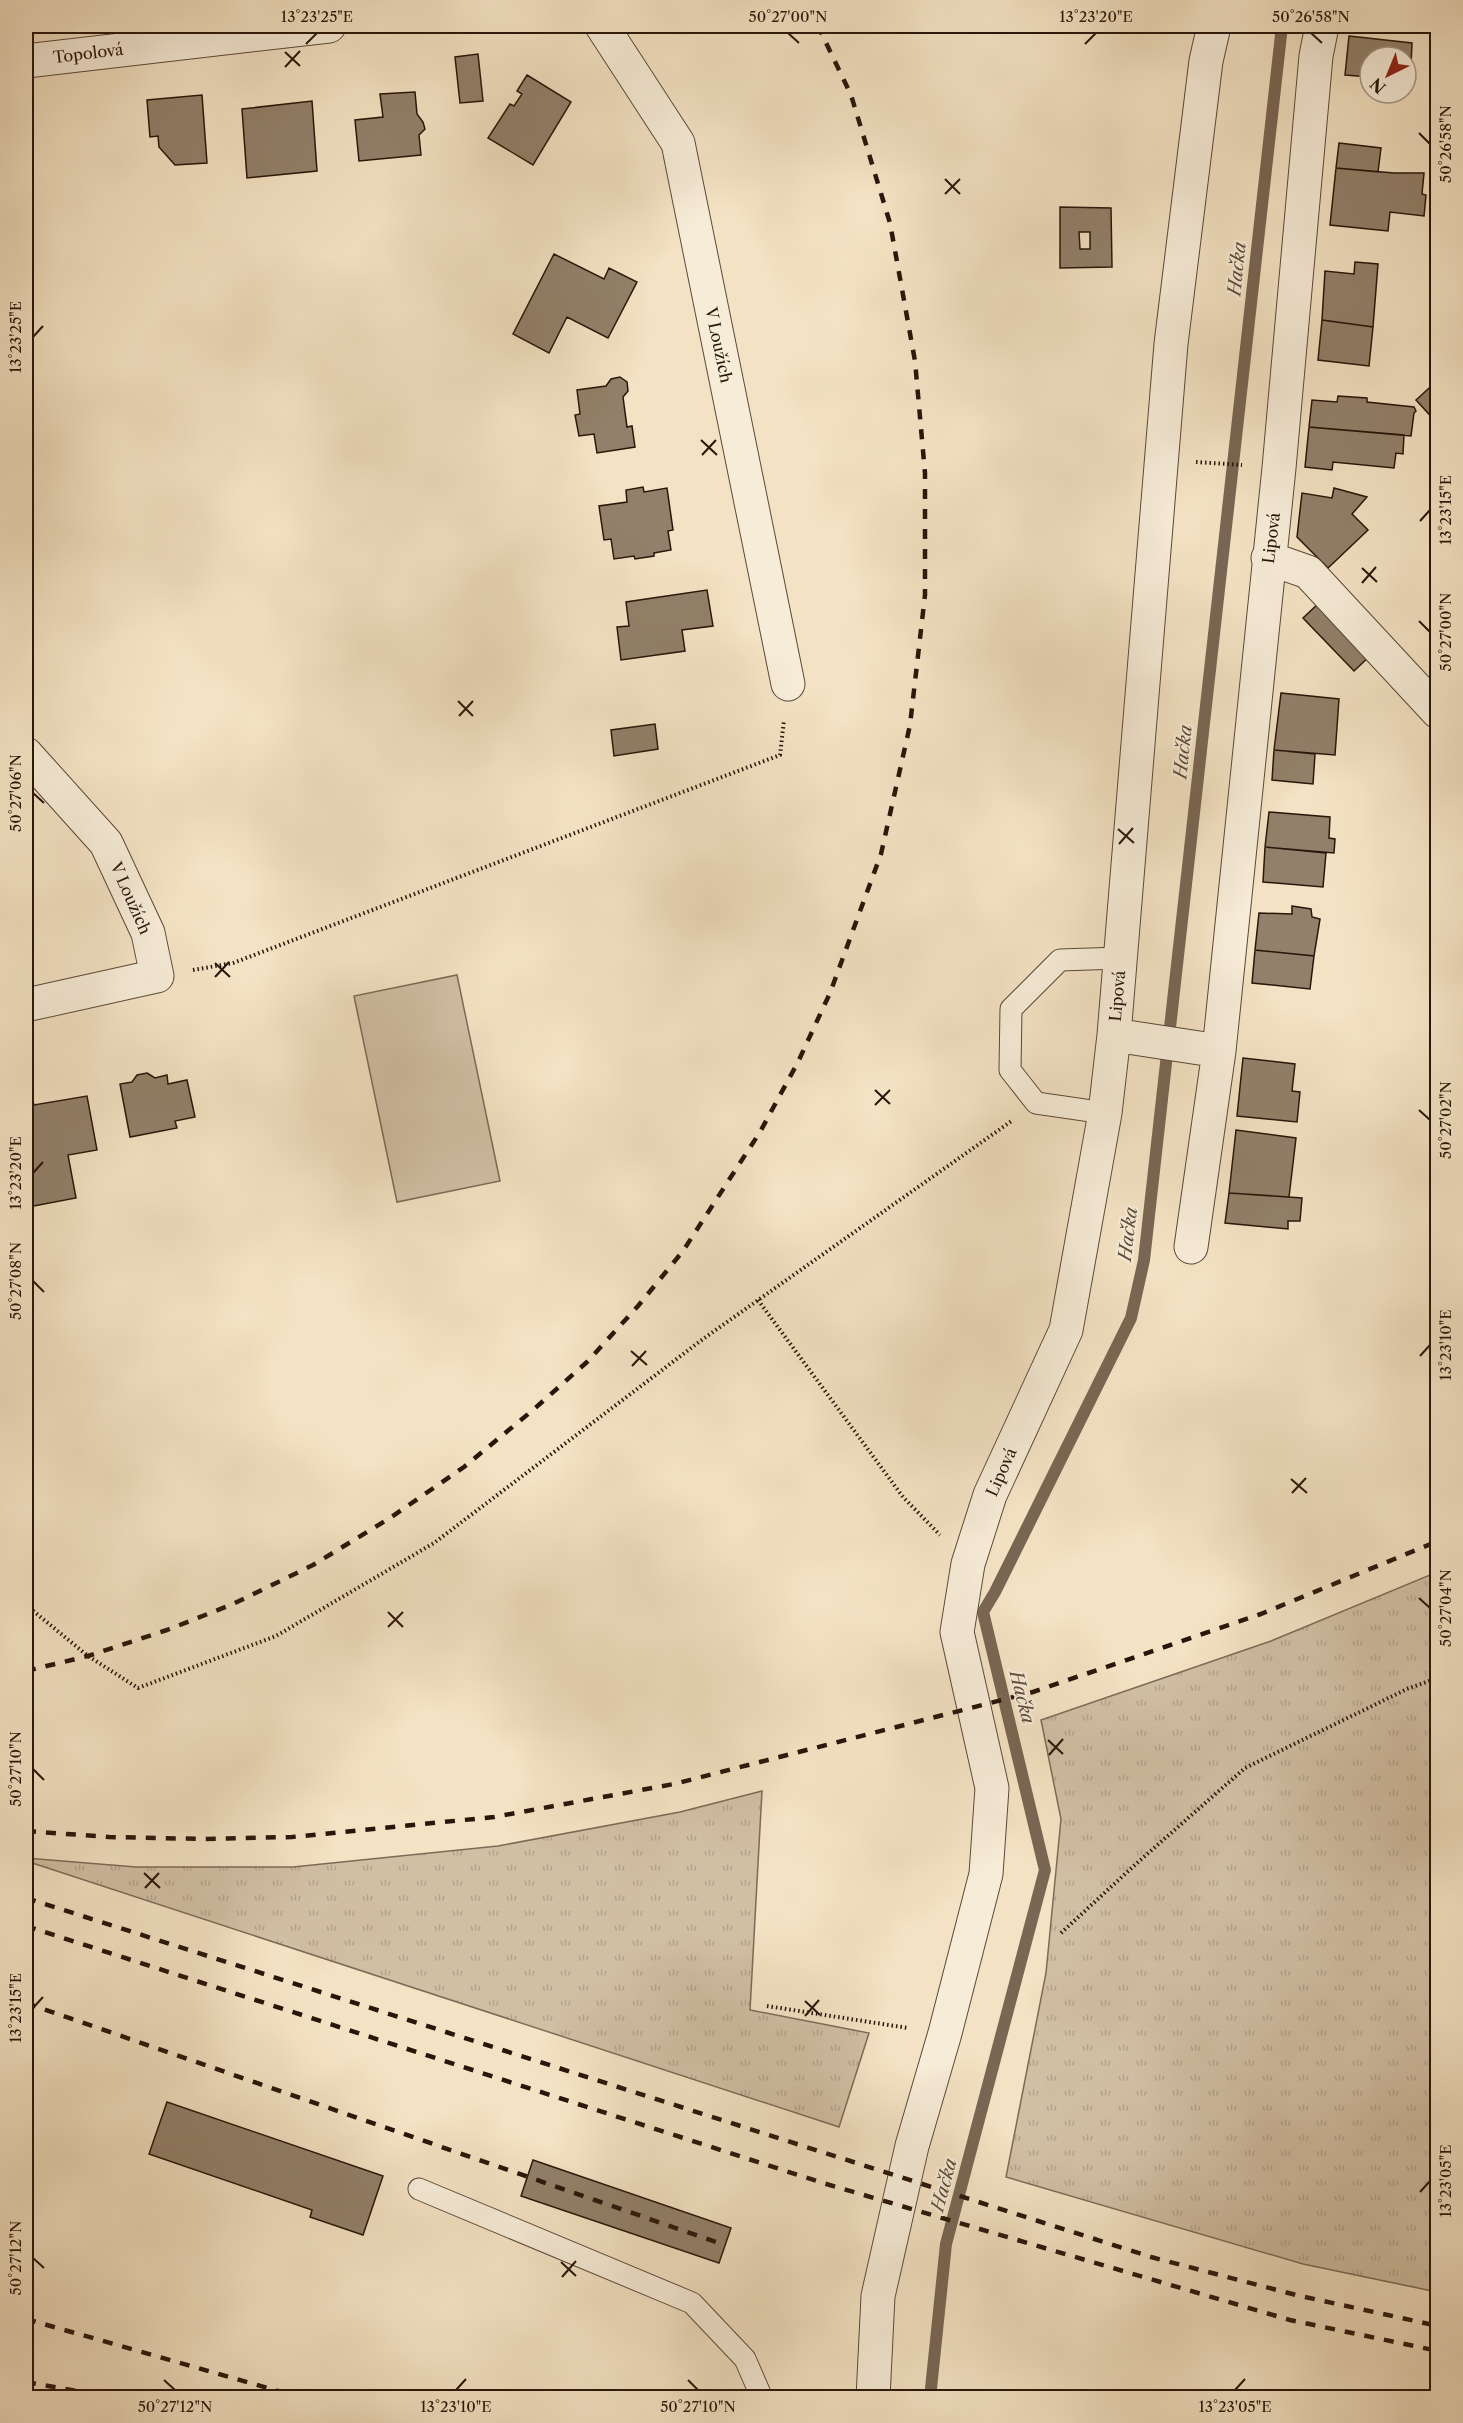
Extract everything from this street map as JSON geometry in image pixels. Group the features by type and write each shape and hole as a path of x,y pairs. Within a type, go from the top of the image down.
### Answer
{"street":[{"name":"Topolová","path":"26,61 329,26"},
{"name":"V Loužích","path":"602,26 678,143 788,684"},
{"name":"Lipová","path":"945,2033 986,1874 992,1788 957,1632 968,1564 990,1495 1066,1330 1105,1113 1114,1035 1171,344 1206,61 1214,26"},
{"name":"Lipová","path":"1191,1247 1219,1051 1279,468 1316,56 1322,26"},
{"path":"1268,558 1308,572 1437,712"},
{"name":"V Loužích","path":"26,754 106,843 148,933 157,976"},
{"path":"26,1005 157,976"},
{"name":"Lipová","path":"1114,1035 1219,1051"},
{"path":"873,2397 878,2296 912,2146 945,2033"}],"lane":[{"path":"1105,1113 1036,1103 1010,1070 1011,1009 1060,960 1120,958"},
{"path":"419,2189 692,2303 745,2359 762,2397"}],"path":[{"path":"1161,459 1279,468"},
{"path":"157,976 233,963 780,755 788,684"},
{"path":"26,1605 88,1656 138,1688 276,1636 434,1543 703,1339 1036,1103"},
{"path":"758,1300 903,1497 968,1564"},
{"path":"1061,1933 1245,1768 1407,1689 1437,1678"},
{"path":"767,2006 945,2033"}],"green space":[{"path":"457,975 500,1181 397,1202 354,996"},
{"path":"1437,1572 1437,2292 1303,2264 1006,2177 1046,1973 1061,1819 1041,1720 1271,1641"},
{"path":"762,1791 750,2010 869,2033 839,2127 26,1861 26,1858 136,1867 293,1867 498,1846 680,1812"}],"building":[{"path":"1349,36 1412,43 1412,45 1358,45 1358,76 1345,75"},
{"path":"478,54 483,101 460,103 455,57"},
{"path":"527,75 571,102 533,165 488,138 510,104 514,106 522,94 517,91"},
{"path":"415,92 417,114 425,129 419,135 421,155 359,161 355,120 383,117 380,94"},
{"path":"202,95 207,163 175,165 159,147 158,136 150,137 147,100"},
{"path":"312,101 317,171 247,178 242,109"},
{"path":"1339,143 1381,148 1378,172 1336,168"},
{"path":"1336,168 1424,173 1422,194 1426,195 1424,216 1390,212 1388,231 1330,225"},
{"path":"1060,207 1111,208 1112,267 1060,268","holes":["1079,232 1090,232 1090,249 1080,249"]},
{"path":"554,254 604,279 609,268 637,282 608,338 567,317 549,353 513,334"},
{"path":"1355,262 1378,264 1373,327 1322,320 1325,271 1354,274"},
{"path":"1322,320 1373,327 1369,366 1318,360"},
{"path":"620,377 627,382 628,391 623,397 627,427 632,426 635,447 597,453 594,434 579,436 575,415 580,414 577,390 606,386 611,379"},
{"path":"1438,380 1438,424 1416,400"},
{"path":"1338,396 1367,398 1367,402 1414,407 1416,411 1411,436 1309,427 1312,400 1337,402"},
{"path":"1309,427 1404,435 1403,454 1396,453 1394,468 1333,462 1332,470 1305,467"},
{"path":"643,487 644,492 667,488 673,530 668,531 671,550 635,559 634,556 614,559 611,539 604,540 599,506 627,502 626,490"},
{"path":"1334,488 1367,497 1352,514 1368,530 1328,568 1297,537 1302,493 1332,498"},
{"path":"707,590 713,626 682,630 685,651 621,660 617,627 629,626 626,602"},
{"path":"1320,602 1372,654 1354,671 1303,618"},
{"path":"1281,693 1339,699 1335,755 1274,750"},
{"path":"655,724 658,749 614,756 611,730"},
{"path":"1274,750 1315,754 1313,784 1272,780"},
{"path":"1269,812 1330,817 1329,838 1335,839 1334,853 1265,847"},
{"path":"1265,847 1326,853 1323,887 1263,882"},
{"path":"1292,906 1311,909 1312,917 1320,919 1314,956 1255,950 1259,913 1292,914"},
{"path":"1255,950 1314,956 1310,989 1252,983"},
{"path":"1243,1058 1295,1064 1292,1091 1300,1092 1297,1122 1237,1116"},
{"path":"147,1073 155,1078 167,1075 168,1084 187,1080 195,1117 175,1121 177,1128 130,1137 120,1084 132,1082 137,1075"},
{"path":"31,1094 34,1105 87,1096 97,1150 68,1155 76,1198 28,1207 26,1095"},
{"path":"1236,1130 1296,1138 1289,1197 1229,1193"},
{"path":"1229,1193 1302,1198 1300,1221 1288,1221 1288,1229 1225,1223"},
{"path":"167,2102 383,2176 363,2235 310,2217 312,2210 149,2154"},
{"path":"533,2160 731,2228 719,2263 521,2196"}],"waterway":[{"name":"Hačka","path":"930,2398 946,2244 1045,1870 983,1612 1131,1318 1144,1260 1282,26"}],"railway":[{"path":"26,1671 88,1656 167,1630 233,1604 313,1565 390,1518 464,1467 587,1362 638,1306 683,1251 760,1132 798,1062 830,993 881,854 910,725 925,595 925,473 915,361 890,223 851,95 818,26"},
{"path":"26,1831 109,1837 205,1839 292,1837 494,1817 674,1784 1033,1692 1261,1614 1438,1541"},
{"path":"26,1898 1151,2257 1296,2295 1438,2326"},
{"path":"26,1926 823,2183 1290,2320 1438,2351"},
{"path":"26,2003 716,2242"},
{"path":"26,2319 303,2398"},
{"path":"26,2382 117,2398"}]}
